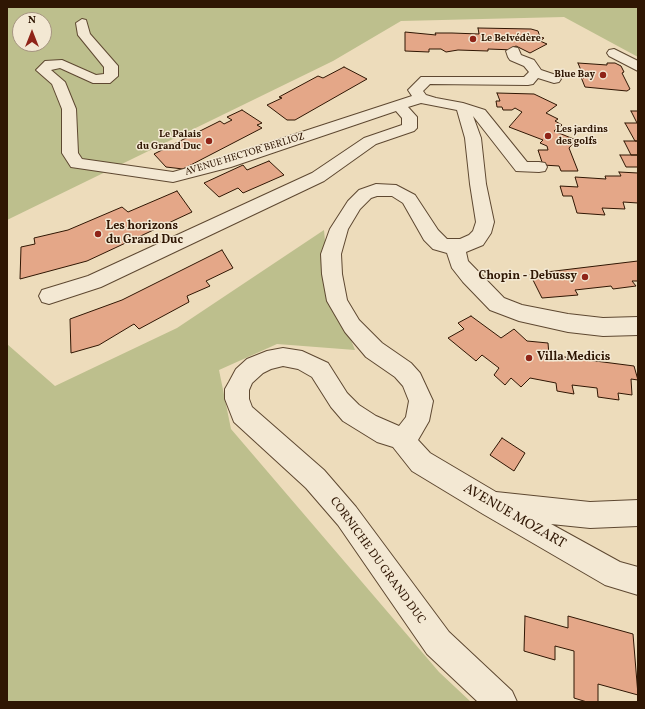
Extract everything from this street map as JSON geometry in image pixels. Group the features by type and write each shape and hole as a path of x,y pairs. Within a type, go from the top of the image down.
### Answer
{"street":[{"name":"AVENUE HECTOR BERLIOZ","path":"82,23 84,35 111,66 112,76 105,80 93,79 62,64 50,64 43,70 58,82 69,109 70,153 77,163 173,177 225,163 421,98"},
{"path":"513,51 515,57 529,63 536,73 554,79"},
{"path":"614,53 638,67"},
{"path":"536,73 528,81 426,80 415,90 421,98 433,102 463,107 480,113 522,167 539,167"},
{"path":"49,296 94,282 318,177 370,141 409,128 410,117 399,106"},
{"path":"401,438 408,434 417,421 421,401 412,380 403,370 374,350 352,326 338,301 332,274 331,254 339,229 354,204 365,194 376,190 396,191 409,199 440,244 455,247 463,246 476,240 482,233 485,222 478,184 473,138 463,107"},
{"path":"455,247 459,264 497,304 519,313 568,323 603,326 638,326"},
{"name":"CORNICHE DU GRAND DUC","path":"401,438 386,434 351,413 339,400 320,370 302,360 283,357 267,360 255,366 244,376 237,389 237,399 242,414 315,479 347,516 438,643 501,702"},
{"name":"AVENUE MOZART","path":"401,438 422,462 492,505 615,575 638,581"},
{"path":"492,505 541,508 590,515 638,513"}],"green space":[{"path":"7,7 638,7 638,57 564,17 401,21 333,61 7,220"},
{"path":"324,230 329,285 355,350 277,344 219,370 231,429 439,672 471,702 7,702 7,344 55,386 177,328"}],"building":[{"name":"Le Belvédère","path":"478,28 531,29 538,31 540,37 544,38 540,41 547,44 530,53 516,46 514,47 515,50 488,49 488,51 458,50 446,52 441,49 429,49 429,52 405,51 405,32 436,35 435,33 479,34"},
{"name":"Blue Bay","path":"578,63 607,65 607,63 615,63 621,66 624,72 622,73 630,89 627,91 585,87 581,77 584,78"},
{"path":"344,67 367,79 295,120 287,120 267,105 282,98 279,97 318,76 323,78"},
{"name":"Les jardins des golfs","path":"497,93 534,94 557,105 546,113 558,119 555,121 562,125 554,131 576,140 569,148 578,171 561,171 559,166 543,165 538,150 548,150 547,146 540,143 543,140 509,127 522,112 515,108 512,110 503,110 502,107 497,107 496,101 500,101"},
{"name":"Le Palais du Grand Duc","path":"242,110 262,123 257,125 262,128 183,169 166,167 154,154 220,121 224,124 232,120 227,117"},
{"name":"Les jardins des golfs","path":"631,111 638,111 638,123 637,123"},
{"name":"Les jardins des golfs","path":"625,123 638,123 638,141 635,141"},
{"name":"Les jardins des golfs","path":"624,141 638,141 638,155 631,155"},
{"name":"Les jardins des golfs","path":"620,155 638,155 638,167 626,167"},
{"path":"269,161 284,175 243,193 238,188 219,197 204,183 243,165 247,170"},
{"name":"Les jardins des golfs","path":"619,172 638,173 638,203 623,202 625,209 602,208 605,215 577,213 572,196 563,196 560,186 578,187 575,177 606,179 605,176 621,176"},
{"name":"Les horizons du Grand Duc","path":"177,191 192,212 87,261 20,279 21,247 35,244 34,238 68,230 122,207 128,212"},
{"name":"Les horizons du Grand Duc","path":"222,250 233,268 206,281 210,286 187,296 189,302 139,329 134,324 99,345 71,353 70,319 122,300"},
{"name":"Chopin - Debussy","path":"638,261 638,281 632,281 636,286 613,289 611,286 575,290 578,295 542,298 530,274"},
{"name":"Villa Medicis","path":"471,316 501,338 514,329 527,341 548,343 549,355 634,366 638,380 631,379 632,395 618,393 619,400 598,397 597,388 572,385 574,394 557,391 556,383 530,378 521,387 511,378 505,385 494,375 499,368 482,355 476,361 448,338 464,329 458,323"},
{"path":"502,438 525,453 514,471 490,455"},
{"path":"525,616 568,628 568,616 633,634 638,695 598,684 598,702 587,702 574,698 574,651 555,646 555,660 524,651"}],"place":[{"name":"Le Belvédère","path":"473,39"},
{"name":"Blue Bay","path":"603,75"},
{"name":"Les jardins des golfs","path":"548,136"},
{"name":"Le Palais du Grand Duc","path":"209,141"},
{"name":"Les horizons du Grand Duc","path":"98,234"},
{"name":"Chopin - Debussy","path":"585,277"},
{"name":"Villa Medicis","path":"529,358"}]}
